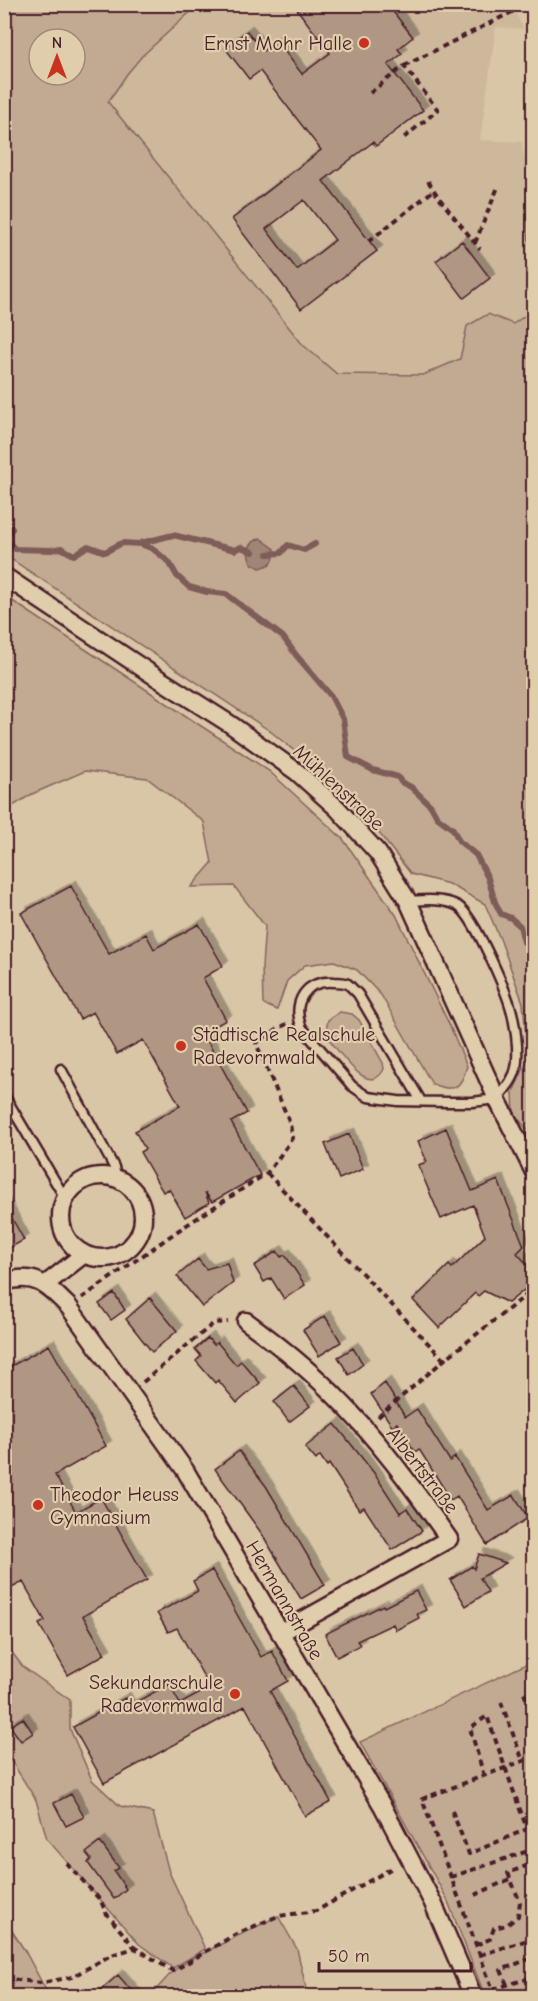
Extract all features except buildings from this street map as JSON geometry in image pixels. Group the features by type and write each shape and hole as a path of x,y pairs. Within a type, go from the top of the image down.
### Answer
{"street":[{"name":"Mühlenstraße","path":"4,576 230,724 297,772 336,808 378,853 408,901 497,1099 534,1172"},
{"path":"105,1176 116,1178 137,1195 143,1216 140,1233 133,1244 121,1254 102,1259 84,1255 73,1247 63,1231 60,1214 65,1198 75,1185 88,1178 105,1176"},
{"path":"4,1282 20,1278 33,1279 46,1284 84,1255"},
{"name":"Hermannstraße","path":"46,1284 69,1307 185,1470 383,1807 433,1903 473,1996"},
{"name":"Albertstraße","path":"246,1321 282,1347 332,1393 416,1492 449,1539 280,1633"}],"lane":[{"path":"408,901 437,900 459,907 472,923 495,969 513,1016 516,1046 516,1067 511,1081 497,1099 472,1102 398,1101 368,1097 352,1086 302,1028 297,1017 300,998 310,988 326,981 346,983 358,994 421,1101"},
{"path":"61,1069 114,1167 116,1178"},
{"path":"4,1095 65,1198"}],"path":[{"path":"4,19 12,4"},
{"path":"370,93 404,66 516,10"},
{"path":"401,140 438,110 404,66"},
{"path":"428,181 480,249"},
{"path":"475,243 498,187"},
{"path":"369,241 434,190"},
{"path":"534,632 530,647 534,691"},
{"path":"69,1307 179,1230 267,1173 292,1138 290,1123 256,1043 297,1017"},
{"path":"267,1173 444,1360"},
{"path":"364,1429 444,1360 534,1289"},
{"path":"130,1392 214,1323 246,1321"},
{"path":"524,1693 534,1721"},
{"path":"501,1702 523,1761"},
{"path":"451,1877 534,1849 487,1716 470,1728 484,1776"},
{"path":"495,1996 422,1799 534,1757"},
{"path":"452,1811 469,1854 527,1828"},
{"path":"67,1863 101,1901 106,1912 135,1948 173,1971 236,1934 278,1916 316,1911 410,1858"},
{"path":"476,1945 489,1940 494,1928 507,1925 518,1916 520,1902 507,1873 534,1863"},
{"path":"475,1895 510,1880"},
{"path":"480,1955 534,1938"},
{"path":"4,1978 41,1983 72,1977 111,1955 135,1948"},
{"path":"507,1985 501,1970 534,1957"},
{"path":"493,1989 534,1977"}],"shaded area":[{"path":"500,4 514,10 524,29 496,27 480,140 522,142 529,181 527,216 533,279 533,310 513,324 488,314 460,359 423,376 337,374 303,345 107,102 142,56 199,5"},
{"path":"4,5 198,5 142,56 108,102 303,345 337,374 423,375 460,359 467,326 488,314 513,324 533,310 533,1136 514,1114 513,1092 528,1059 523,1003 485,904 449,884 411,874 379,833 328,778 270,731 5,555"},
{"path":"534,208 533,279 527,216"},
{"path":"260,538 275,549 272,562 260,568 251,563 247,550 253,542"},
{"path":"5,596 269,771 343,839 396,915 450,1026 467,1066 456,1087 446,1088 432,1084 381,995 357,970 334,961 305,965 287,981 277,1010 263,1004 262,966 265,926 234,886 191,887 212,863 204,822 147,778 85,771 32,794 5,811"},
{"path":"340,1012 352,1014 359,1020 383,1063 384,1069 378,1077 370,1079 354,1070 328,1038 326,1032 328,1020"},
{"path":"4,1642 23,1667 70,1700 70,1729 92,1780 120,1806 153,1813 169,1872 205,1949 173,1968 139,1944 47,1839 36,1800 5,1751"},
{"path":"533,1661 533,1996 485,1996 447,1899 360,1742"},
{"path":"278,1916 297,1949 308,1996 150,1996 173,1971 191,1959"},
{"path":"5,1920 25,1951 49,1996 5,1996"}],"waterway":[{"path":"4,520 12,529 4,537"},
{"path":"141,543 173,535 235,550 241,547 253,552"},
{"path":"4,538 15,549 61,548 74,555 88,546 105,552 122,543 141,544 153,549 169,562 177,576 189,587 226,594 283,637 331,696 343,719 348,757 373,770 398,777 431,806 437,817 453,829 459,841 476,855 488,878 501,914 511,918 520,926 524,942"},
{"path":"268,554 281,553 288,545 304,550 315,544"}],"place":[{"name":"Ernst Mohr Halle","path":"364,43"},
{"name":"Städtische Realschule Radevormwald","path":"181,1046"},
{"name":"Theodor Heuss Gymnasium","path":"38,1505"},
{"name":"Sekundarschule Radevormwald","path":"235,1694"}]}
